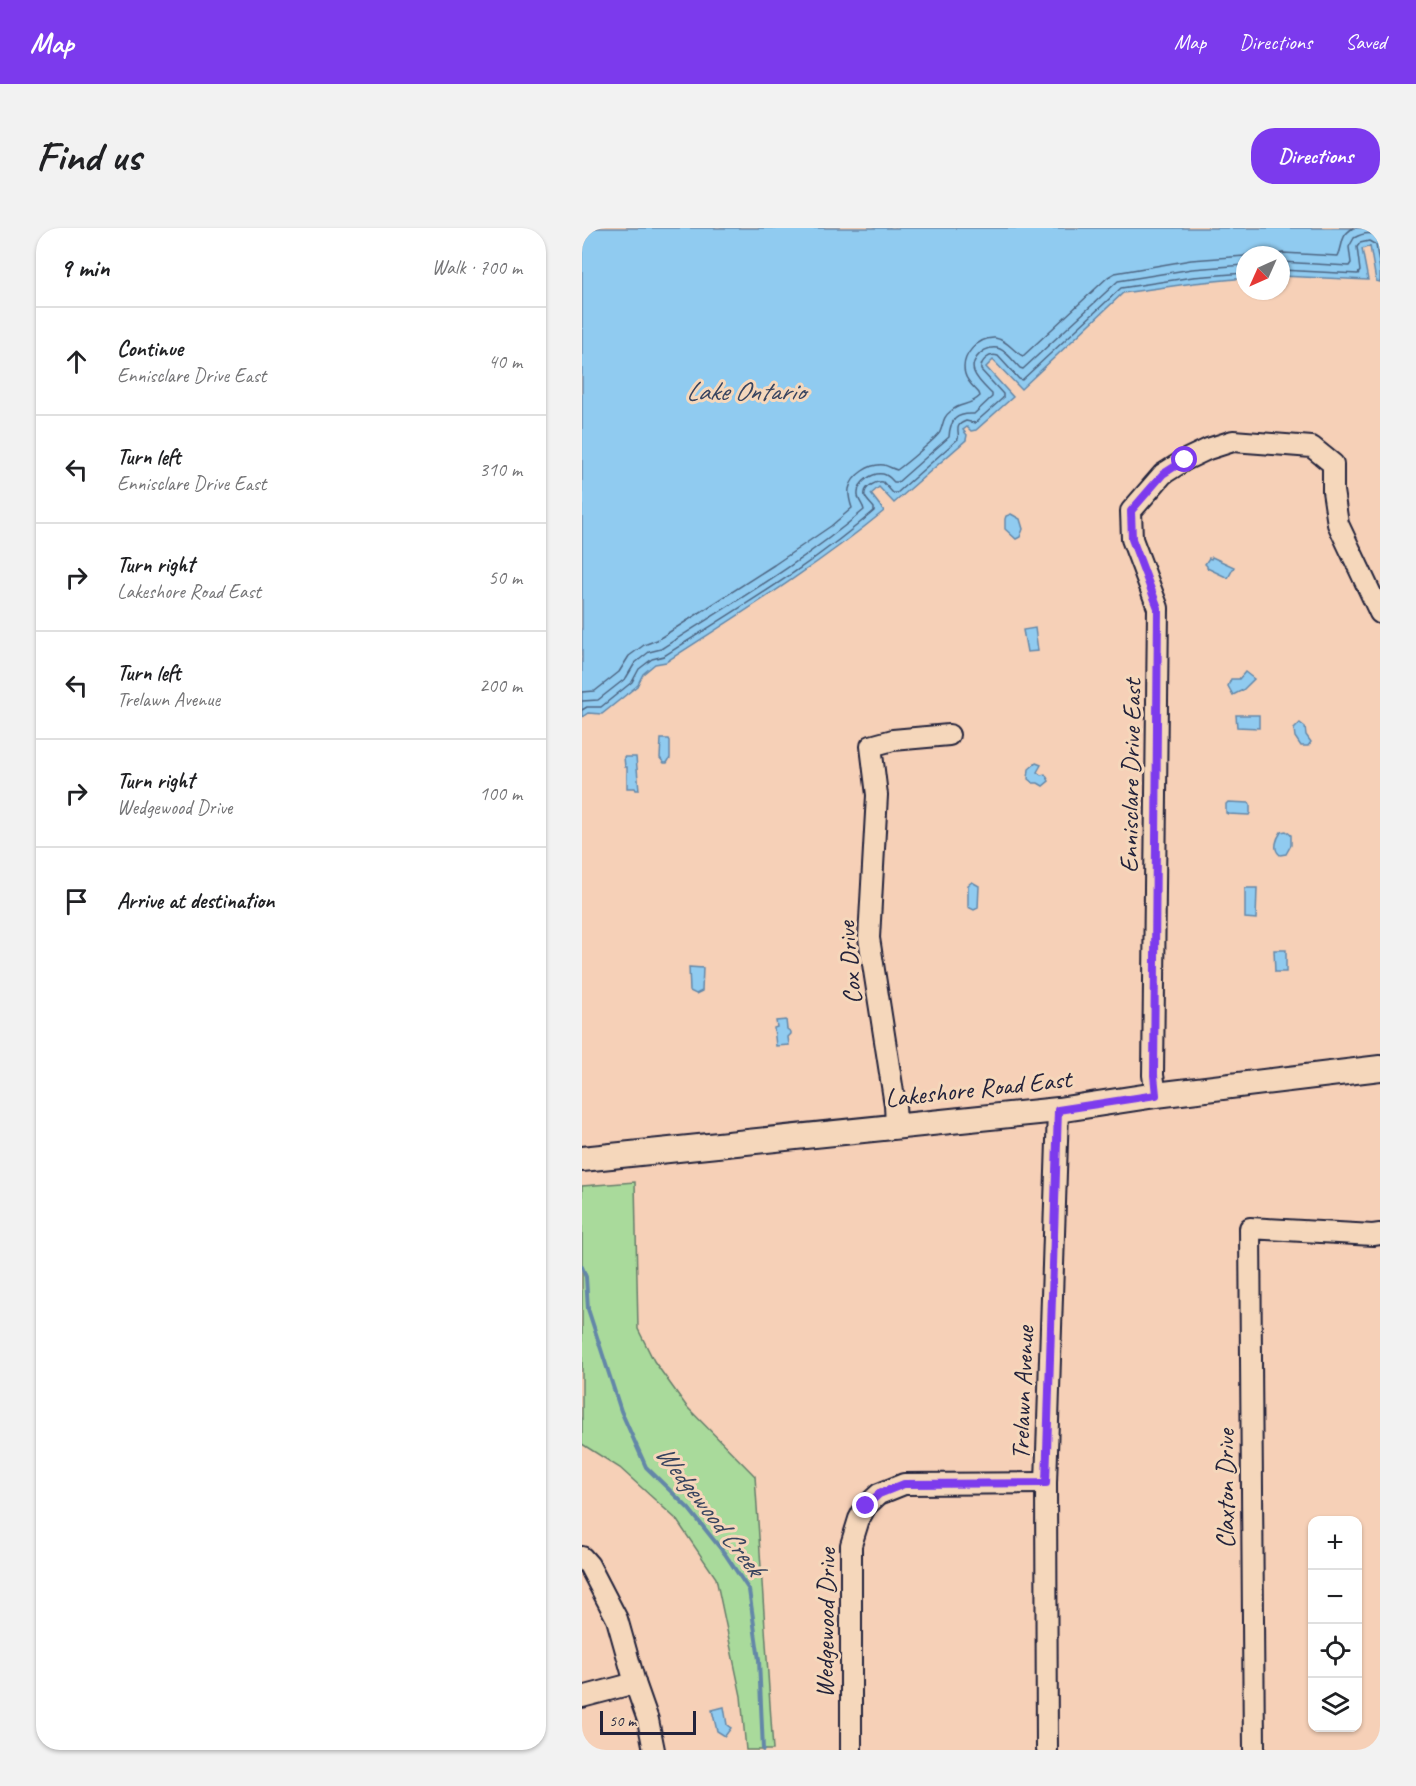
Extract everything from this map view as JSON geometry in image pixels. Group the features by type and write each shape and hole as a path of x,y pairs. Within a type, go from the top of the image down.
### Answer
{"main road":[{"name":"Lakeshore Road East","path":"582,1160 896,1125 1058,1110 1156,1095 1380,1068"}],"street":[{"name":"Ennisclare Drive East","path":"1156,1095 1154,1075 1158,608 1132,539 1131,511 1163,474 1185,460 1233,441 1312,447 1334,464 1333,491 1338,524 1380,613"},
{"name":"Cox Drive","path":"896,1125 895,1105 869,938 877,795 871,746 893,740 949,735"},
{"name":"Trelawn Avenue","path":"1047,1750 1046,1483 1058,1110"},
{"name":"Claxton Drive","path":"1254,1750 1250,1228 1380,1234"},
{"name":"Wedgewood Drive","path":"851,1750 851,1545 859,1519 866,1506 879,1494 904,1484 1046,1483"},
{"path":"582,1557 589,1565 617,1619 648,1720 654,1750"},
{"path":"582,1696 635,1683"}],"green space":[{"path":"635,1182 638,1329 654,1361 687,1407 755,1476 773,1750 746,1750 741,1696 716,1578 676,1519 620,1468 582,1444 582,1186"}],"water":[{"name":"Lake Ontario","path":"582,228 1380,228 1380,282 1376,281 1370,246 1362,249 1368,280 1290,276 1290,246 1236,246 1236,279 1123,293 1021,389 993,360 986,367 1013,397 976,430 971,431 967,427 963,430 967,435 966,440 894,503 879,487 871,494 884,511 858,532 750,608 666,662 655,664 643,674 637,686 602,714 588,713 582,717"},
{"path":"1011,514 1020,519 1023,529 1020,537 1016,539 1005,529 1006,516"},
{"path":"1212,557 1234,567 1228,578 1207,568 1205,564"},
{"path":"1035,628 1038,651 1027,652 1023,630"},
{"path":"1245,672 1254,679 1243,690 1233,695 1228,686 1231,679 1239,679"},
{"path":"1236,715 1259,715 1259,728 1237,727"},
{"path":"1300,723 1305,727 1306,735 1311,742 1308,746 1301,746 1295,737 1294,729"},
{"path":"661,739 670,741 670,758 667,763 660,758"},
{"path":"624,757 636,757 639,790 627,788 627,767 625,767"},
{"path":"1036,763 1041,765 1037,772 1041,775 1045,774 1049,781 1043,786 1028,779 1029,769"},
{"path":"1228,802 1249,803 1249,815 1226,813"},
{"path":"1286,831 1291,835 1291,845 1286,854 1280,855 1276,850 1276,844 1281,832"},
{"path":"972,882 979,886 978,908 974,910 968,907 968,885"},
{"path":"1245,888 1257,888 1256,919 1245,918"},
{"path":"1274,950 1286,950 1286,972 1275,972"},
{"path":"689,967 703,968 702,991 696,994 690,991"},
{"path":"786,1020 787,1029 791,1032 788,1037 789,1045 776,1046 774,1028 777,1027 776,1021"},
{"path":"724,1707 727,1725 731,1728 725,1736 717,1731 712,1710"}],"waterway":[{"name":"Wedgewood Creek","path":"582,1267 586,1277 588,1309 621,1411 646,1467 689,1509 725,1554 749,1590 759,1660 763,1750"}],"route":[{"path":"866,1506 879,1494 904,1484 1046,1483 1058,1110 1156,1095 1154,1075 1158,608 1132,539 1131,511 1163,474 1185,460"}]}
